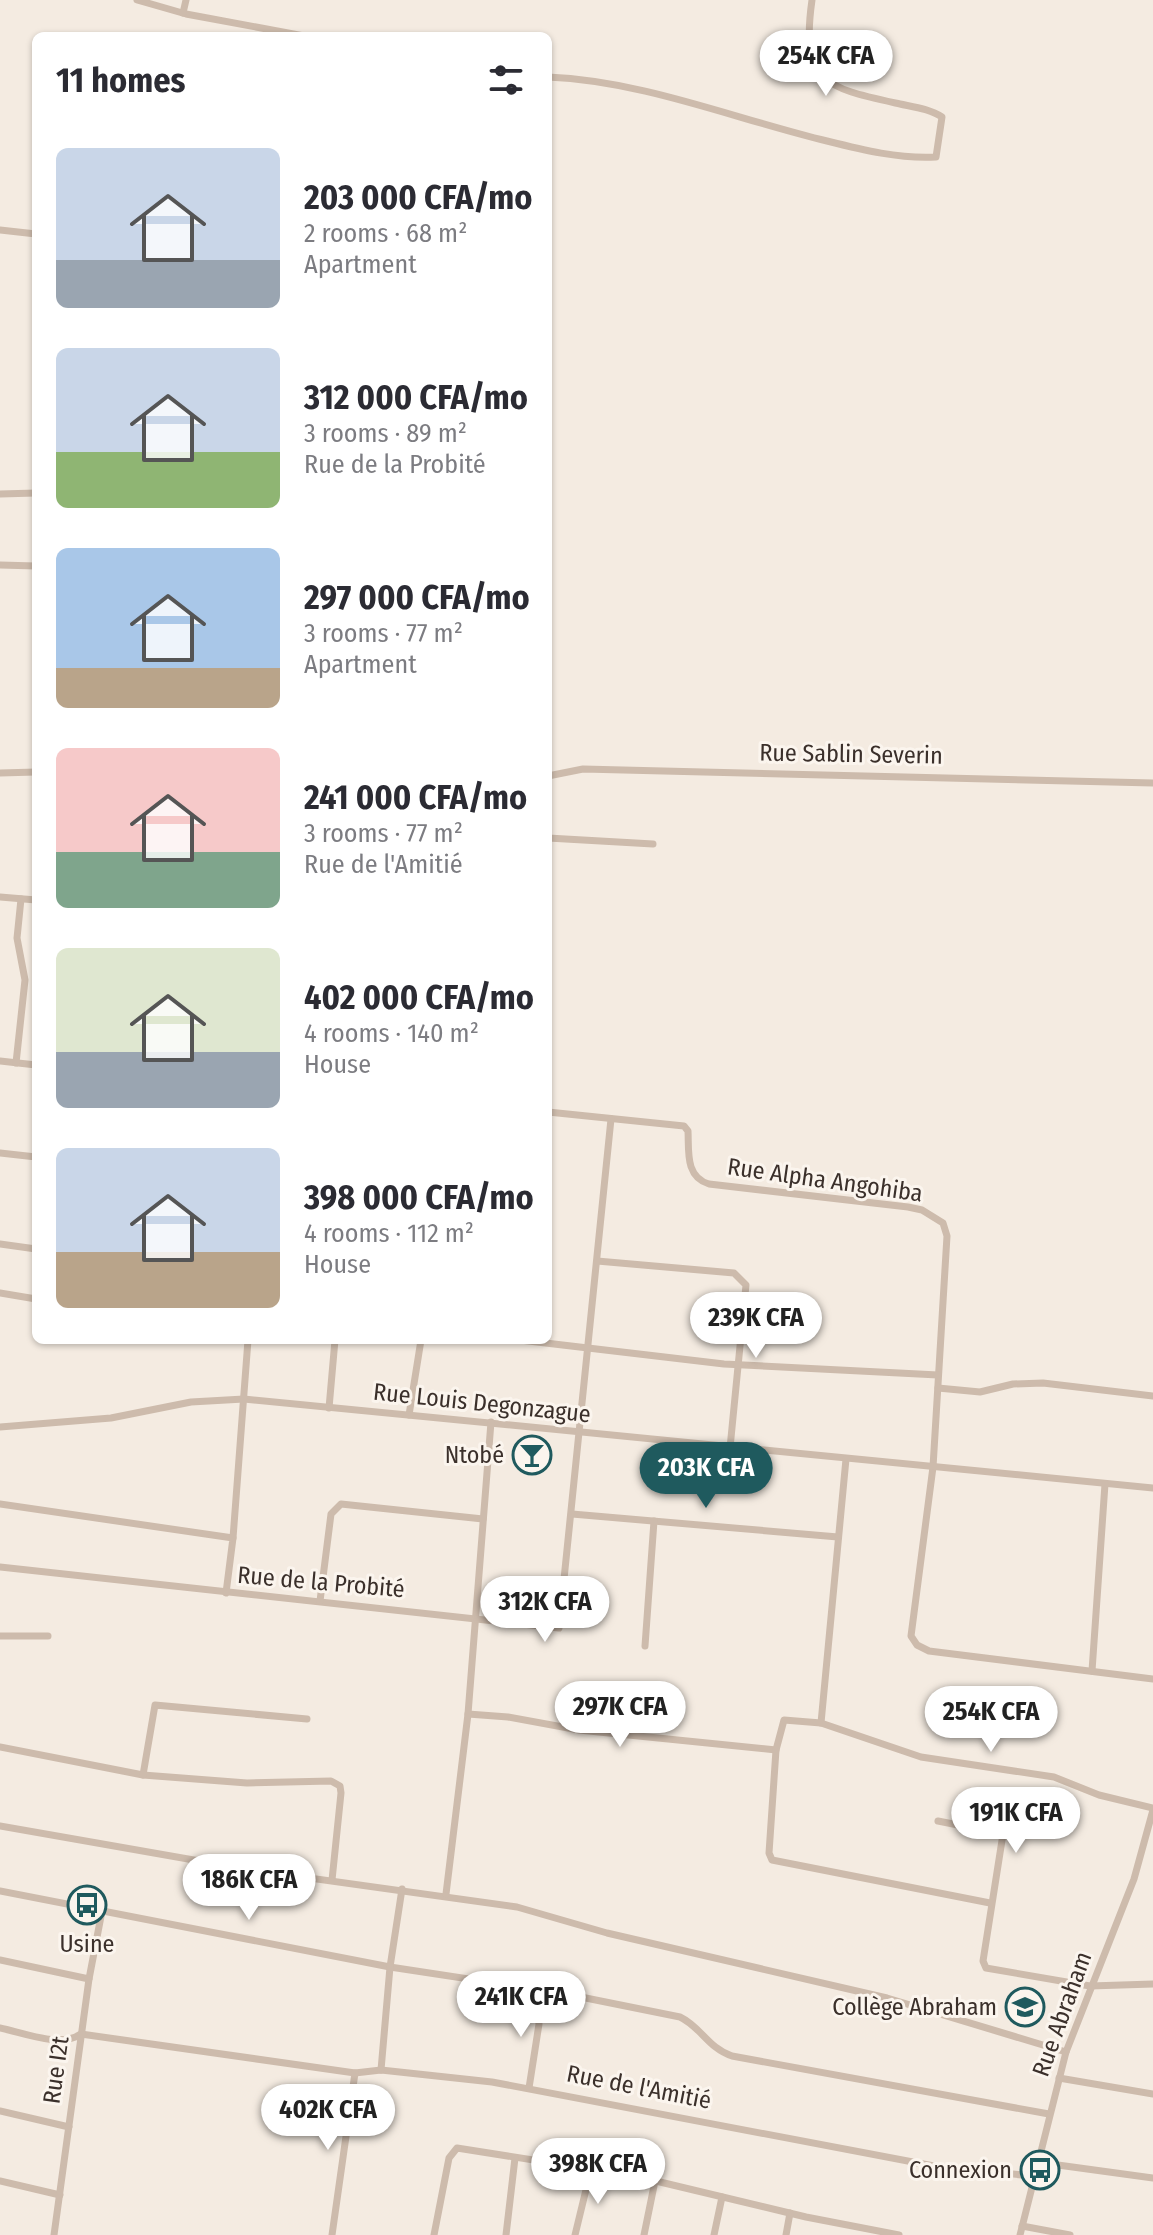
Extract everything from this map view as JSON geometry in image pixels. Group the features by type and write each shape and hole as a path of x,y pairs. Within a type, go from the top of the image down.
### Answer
{"street":[{"path":"137,0 183,13 283,32"},
{"path":"183,13 186,0"},
{"path":"552,77 590,79 657,94 759,125 871,152 936,157 942,117 849,93 817,71 807,38 812,0"},
{"path":"0,230 32,234"},
{"path":"0,494 32,493"},
{"path":"0,565 32,566"},
{"name":"Rue Sablin Severin","path":"552,775 599,769 1153,783"},
{"path":"0,773 32,772"},
{"path":"552,838 653,844"},
{"path":"0,897 32,900"},
{"path":"16,1063 25,980 17,938 21,899"},
{"path":"0,1061 32,1065"},
{"name":"Rue Alpha Angohiba","path":"552,1112 684,1126 688,1131 693,1173 709,1184 908,1207 934,1216 943,1223 947,1236 933,1467 911,1636 917,1645 929,1651 1153,1679"},
{"name":"Rue de la Probité","path":"0,1567 559,1628 611,1119"},
{"path":"0,1153 32,1157"},
{"path":"0,1244 32,1248"},
{"path":"597,1261 734,1273 742,1278 746,1285 741,1364 730,1448"},
{"path":"0,1293 32,1298"},
{"path":"226,1593 248,1344"},
{"path":"329,1408 335,1344"},
{"path":"409,1415 420,1344"},
{"path":"552,1344 741,1364 938,1375"},
{"path":"938,1388 980,1392 1023,1382 1153,1396"},
{"name":"Rue Louis Degonzague","path":"0,1427 111,1418 191,1402 244,1399 1153,1488"},
{"path":"446,1894 468,1714 491,1422"},
{"path":"821,1723 846,1459"},
{"path":"1092,1671 1105,1484"},
{"path":"0,1504 233,1538"},
{"path":"320,1601 331,1514 341,1504 483,1519"},
{"path":"572,1514 838,1537"},
{"path":"645,1646 654,1521"},
{"path":"0,1636 48,1636"},
{"path":"143,1775 155,1705 307,1719"},
{"path":"468,1714 508,1717 579,1730 776,1750"},
{"path":"990,1903 772,1860 769,1853 776,1750 784,1720 821,1723 921,1757 1054,1777 1099,1795 1153,1809"},
{"path":"0,1747 143,1775 247,1783 331,1781 340,1786 341,1793 332,1880"},
{"name":"Rue Abraham","path":"1020,2235 1032,2176 1066,2052 1124,1907 1150,1832 1153,1809"},
{"path":"938,1821 988,1828 1003,1834 990,1903 983,1961 986,1968 1090,1986 1153,1984"},
{"path":"0,1826 245,1869 446,1894 517,1907 607,1933 827,1982 1066,2052"},
{"path":"381,2070 390,1967 402,1889"},
{"path":"0,1891 390,1967 533,1989 680,2017 690,2022 710,2046 732,2056 1049,2114"},
{"name":"Rue I2t","path":"54,2235 89,1979 102,1911"},
{"path":"0,1960 89,1979"},
{"path":"529,2088 539,2024 533,1989"},
{"name":"Rue de l'Amitié","path":"0,2028 57,2040 73,2040 81,2034 355,2073 381,2070 529,2088 934,2166 1032,2176"},
{"path":"332,2235 355,2073"},
{"path":"1059,2078 1153,2094"},
{"path":"0,2111 69,2127"},
{"path":"434,2235 452,2152 457,2148 655,2181 790,2213 849,2231 899,2235"},
{"path":"506,2235 515,2158"},
{"path":"1036,2162 1153,2178"},
{"path":"575,2235 591,2169"},
{"path":"0,2181 60,2195"},
{"path":"644,2235 655,2181"},
{"path":"714,2235 722,2197"},
{"path":"786,2235 790,2213"},
{"path":"1022,2226 1070,2235"}],"place":[{"name":"Ntobé","path":"532,1455"},
{"name":"Usine","path":"87,1905"},
{"name":"Collège Abraham","path":"1025,2007"},
{"name":"Connexion","path":"1040,2170"}]}
